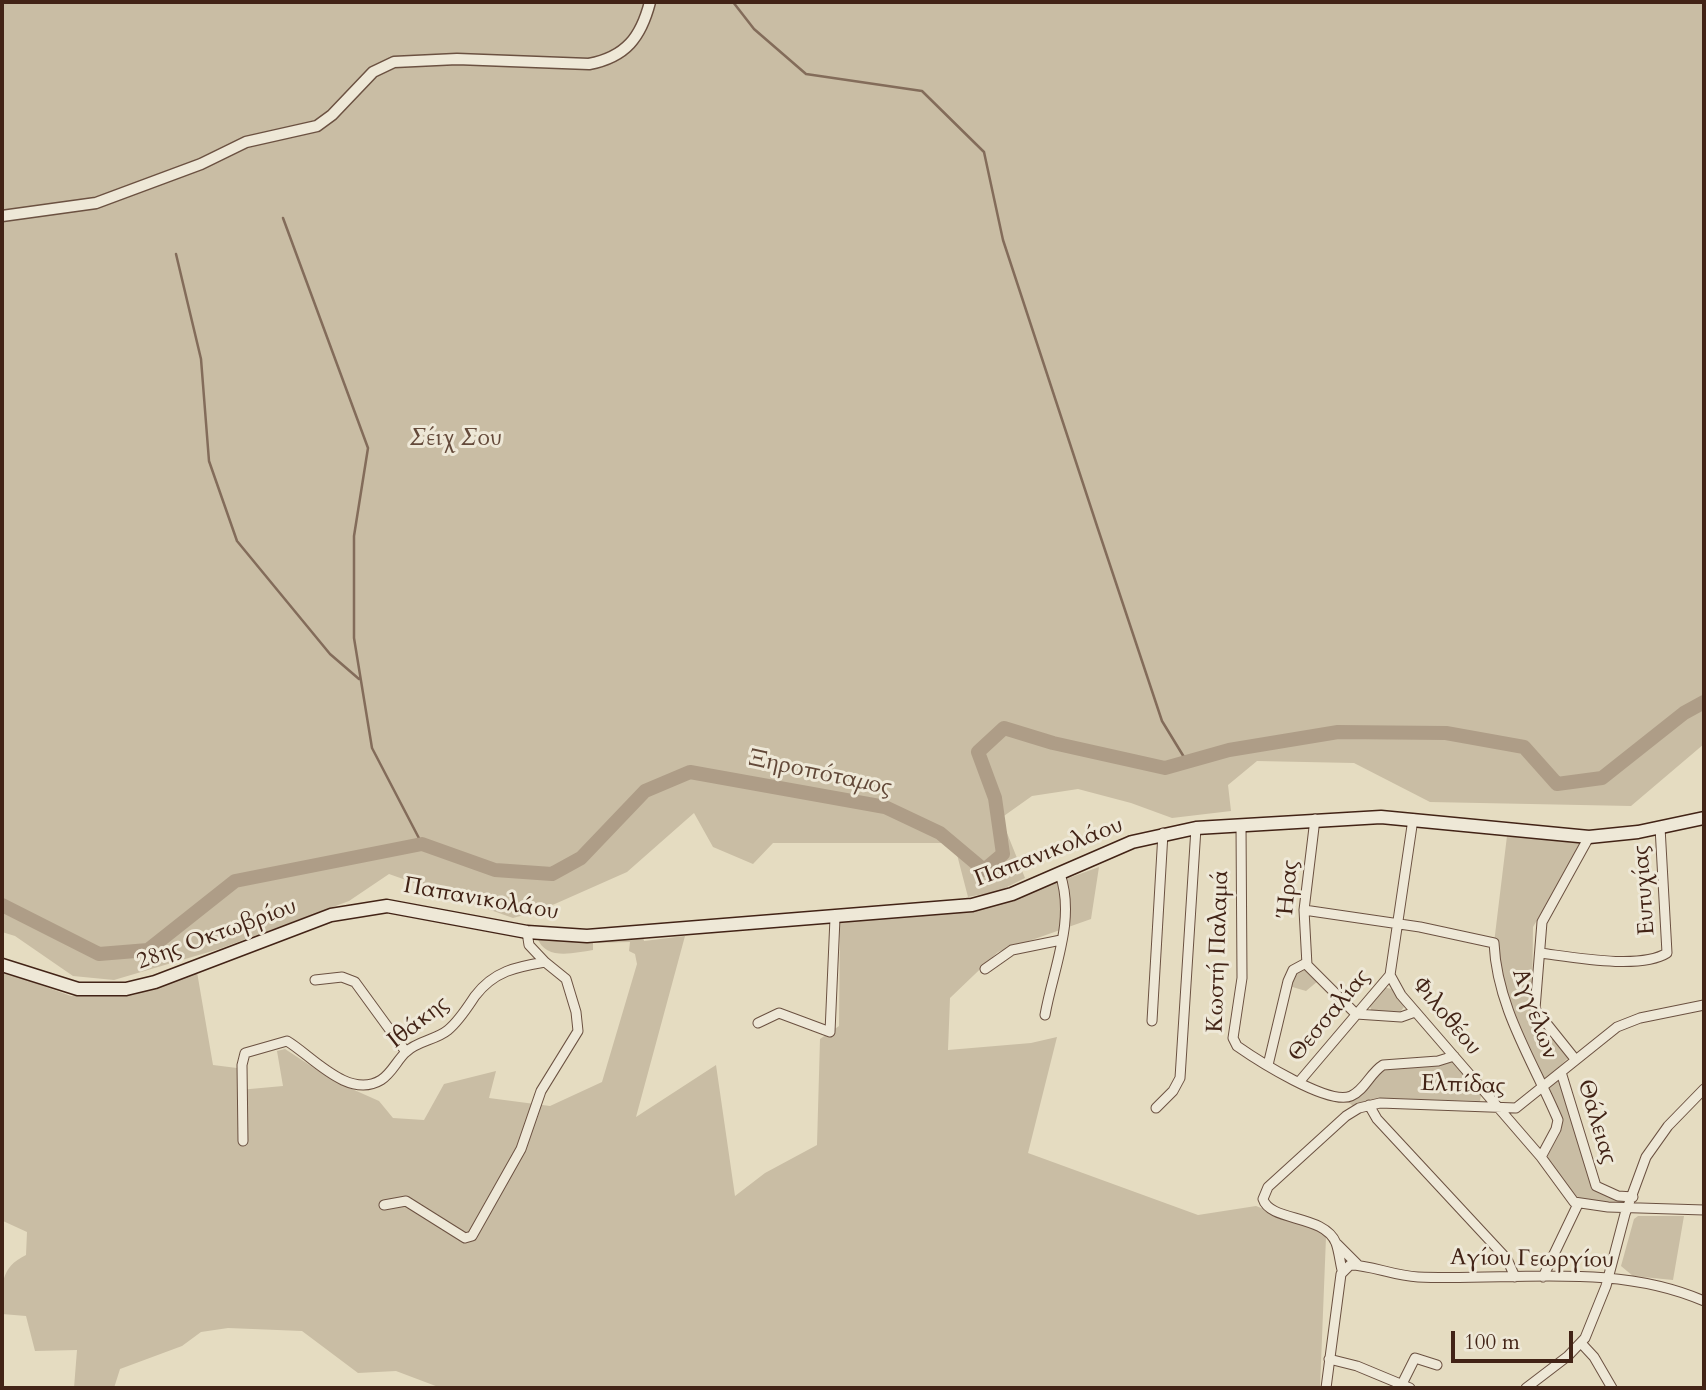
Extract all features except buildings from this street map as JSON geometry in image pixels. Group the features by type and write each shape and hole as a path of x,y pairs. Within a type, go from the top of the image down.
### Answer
{"main road":[{"name":"Παπανικολάου","path":"365,907 406,907 527,932 605,936 835,918 982,903 1012,894 1132,842 1195,828 1315,819 1413,819 1514,832 1589,837 1704,818"},
{"name":"28ης Οκτωβρίου","path":"2,965 78,989 126,989 155,982 331,915 365,907"}],"street":[{"path":"2,216 96,203 201,164 246,142 317,125 332,115 373,72 394,62 444,59 589,64 608,61 635,41 643,28 650,2"},
{"name":"Ήρας","path":"1306,964 1304,910 1315,819"},
{"path":"1390,975 1413,819"},
{"name":"Κωστή Παλαμά","path":"1241,825 1242,978 1233,1038 1239,1047 1299,1082 1340,1098 1357,1093 1383,1065 1454,1056"},
{"name":"Ευτυχίας","path":"1660,827 1668,950"},
{"path":"1156,1108 1173,1091 1180,1078 1195,828"},
{"path":"1152,1021 1163,833"},
{"name":"Θάλειας","path":"1576,1059 1535,1012 1543,920 1589,837"},
{"path":"1045,1015 1066,914 1059,874"},
{"name":"Αγγέλων","path":"1304,910 1398,923 1494,943 1496,972 1507,1005 1525,1054 1558,1123 1541,1157"},
{"path":"758,1023 779,1013 830,1032 835,918"},
{"path":"384,1205 406,1201 465,1238 472,1236 521,1149 541,1091 578,1031 576,1012 566,979 529,945 527,932"},
{"path":"985,969 1012,950 1061,940"},
{"name":"Αγγέλων","path":"1540,954 1619,960 1657,957 1668,950"},
{"name":"Ιθάκης","path":"243,1141 242,1065 245,1053 287,1041 322,1070 368,1084 388,1075 406,1052 433,1040 451,1028 489,981 504,970 545,962"},
{"path":"1268,1065 1293,970 1306,964 1356,1014 1401,1017 1415,1012"},
{"name":"Φιλοθέου","path":"1390,975 1395,988 1541,1157 1578,1204"},
{"name":"Θεσσαλίας","path":"1299,1082 1390,975"},
{"path":"315,980 342,977 355,982 406,1052"},
{"name":"Ελπίδας","path":"1336,1243 1312,1223 1268,1208 1263,1200 1264,1193 1342,1118 1369,1105 1520,1106 1622,1025 1704,1006"},
{"name":"Θάλειας","path":"1561,1072 1596,1185 1618,1196 1633,1196"},
{"path":"1526,1388 1581,1343 1614,1273 1629,1208 1654,1143 1704,1089"},
{"path":"1369,1105 1377,1119 1507,1259 1516,1277"},
{"path":"1543,1277 1578,1204 1704,1210"},
{"path":"1336,1243 1357,1265"},
{"path":"1326,1388 1343,1269 1336,1243"},
{"name":"Αγίου Γεωργίου","path":"1343,1269 1357,1265 1384,1273 1419,1277 1609,1279 1662,1285 1704,1301"},
{"path":"1581,1343 1594,1357 1612,1388"},
{"path":"1329,1359 1406,1386 1415,1358 1437,1365"}],"green space":[{"name":"Σέιχ Σου","path":"2,2 1704,2 1704,744 1631,806 1430,802 1354,763 1257,761 1228,785 1231,811 1172,818 1131,803 1078,789 1032,796 1001,818 1025,878 999,891 968,897 954,843 773,843 753,864 713,847 694,813 627,872 539,911 513,918 389,874 349,901 219,949 114,980 73,976 15,936 2,932"},
{"path":"1507,836 1584,841 1533,927 1532,1006 1570,1056 1558,1068 1592,1185 1625,1198 1624,1204 1578,1200 1547,1157 1562,1128 1562,1120 1508,1001 1494,943"},
{"path":"1099,867 1091,919 998,952 950,998 948,1050 1031,1043 1057,1037 1028,1153 1198,1215 1256,1206 1306,1225 1326,1237 1320,1388 441,1388 396,1371 358,1373 302,1331 228,1328 201,1332 182,1346 120,1369 114,1388 74,1388 77,1350 35,1351 26,1316 2,1314 4,1278 11,1265 26,1255 27,1232 3,1221 2,1214 2,971 71,996 134,995 197,972 213,1065 237,1068 239,1090 283,1086 277,1051 285,1049 334,1081 379,1101 393,1118 424,1120 444,1084 496,1071 489,1098 550,1106 602,1082 637,964 635,954 629,951 630,942 593,943 593,950 560,954 546,950 537,937 643,935 644,941 685,936 636,1117 716,1065 735,1196 765,1173 817,1145 820,1039 839,1026 840,920 981,910"},
{"path":"1307,969 1318,981 1306,991 1289,986 1293,974"},
{"path":"1382,987 1392,989 1404,1007 1400,1012 1372,1011 1369,1005"},
{"path":"1452,1061 1481,1095 1480,1101 1382,1098 1353,1106 1347,1101 1356,1097 1383,1069"},
{"path":"1638,1216 1684,1216 1673,1280 1633,1276 1621,1266 1634,1219"}],"waterway":[{"path":"733,2 754,29 806,74 922,91 984,152 1003,240 1097,526 1162,721 1187,762"},
{"path":"283,218 368,448 354,536 354,638 372,748 422,844"},
{"path":"176,254 201,359 209,461 237,541 330,654 359,679"},
{"name":"Ξηροπόταμος","path":"2,905 99,954 148,950 235,881 422,844 495,870 552,874 581,858 645,791 690,772 885,807 940,833 984,870 1003,854 995,798 978,752 1004,728 1053,743 1165,768 1229,750 1338,732 1446,733 1524,747 1557,784 1602,778 1684,713 1704,702"}]}
